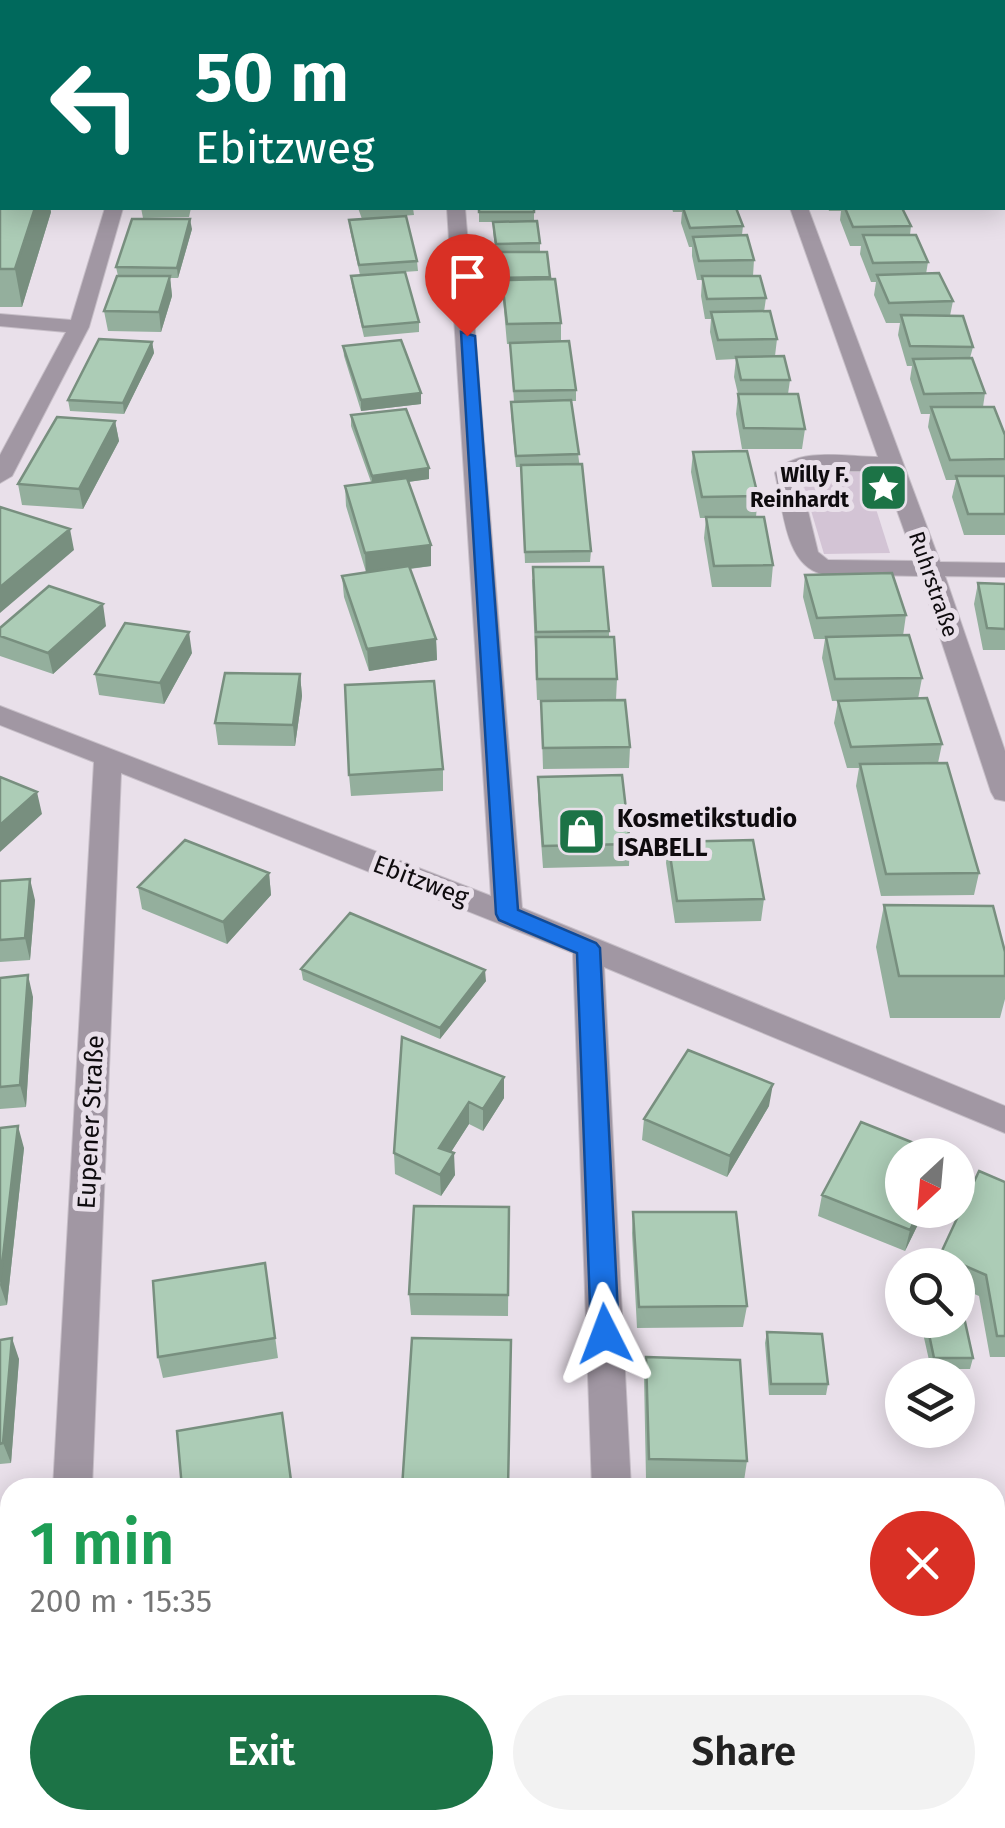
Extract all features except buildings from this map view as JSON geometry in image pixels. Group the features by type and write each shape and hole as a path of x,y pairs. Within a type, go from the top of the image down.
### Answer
{"street":[{"path":"0,475 78,328 113,210"},
{"path":"456,210 507,914"},
{"name":"Ruhrstraße","path":"801,210 929,566 1005,792"},
{"path":"0,320 78,328"},
{"path":"892,464 797,464 787,473 808,555 822,567 1005,570"},
{"name":"Ebitzweg","path":"0,714 507,914 1005,1120"},
{"name":"Eupener Straße","path":"72,1478 108,757"},
{"path":"588,948 612,1478"}],"shaded area":[{"path":"864,471 890,553 824,554 801,477 808,472"}],"place":[{"name":"Willy F. Reinhardt","path":"884,487"},
{"name":"Kosmetikstudio ISABELL","path":"582,832"}],"route":[{"path":"467,336 507,914 588,948 605,1334"}]}
